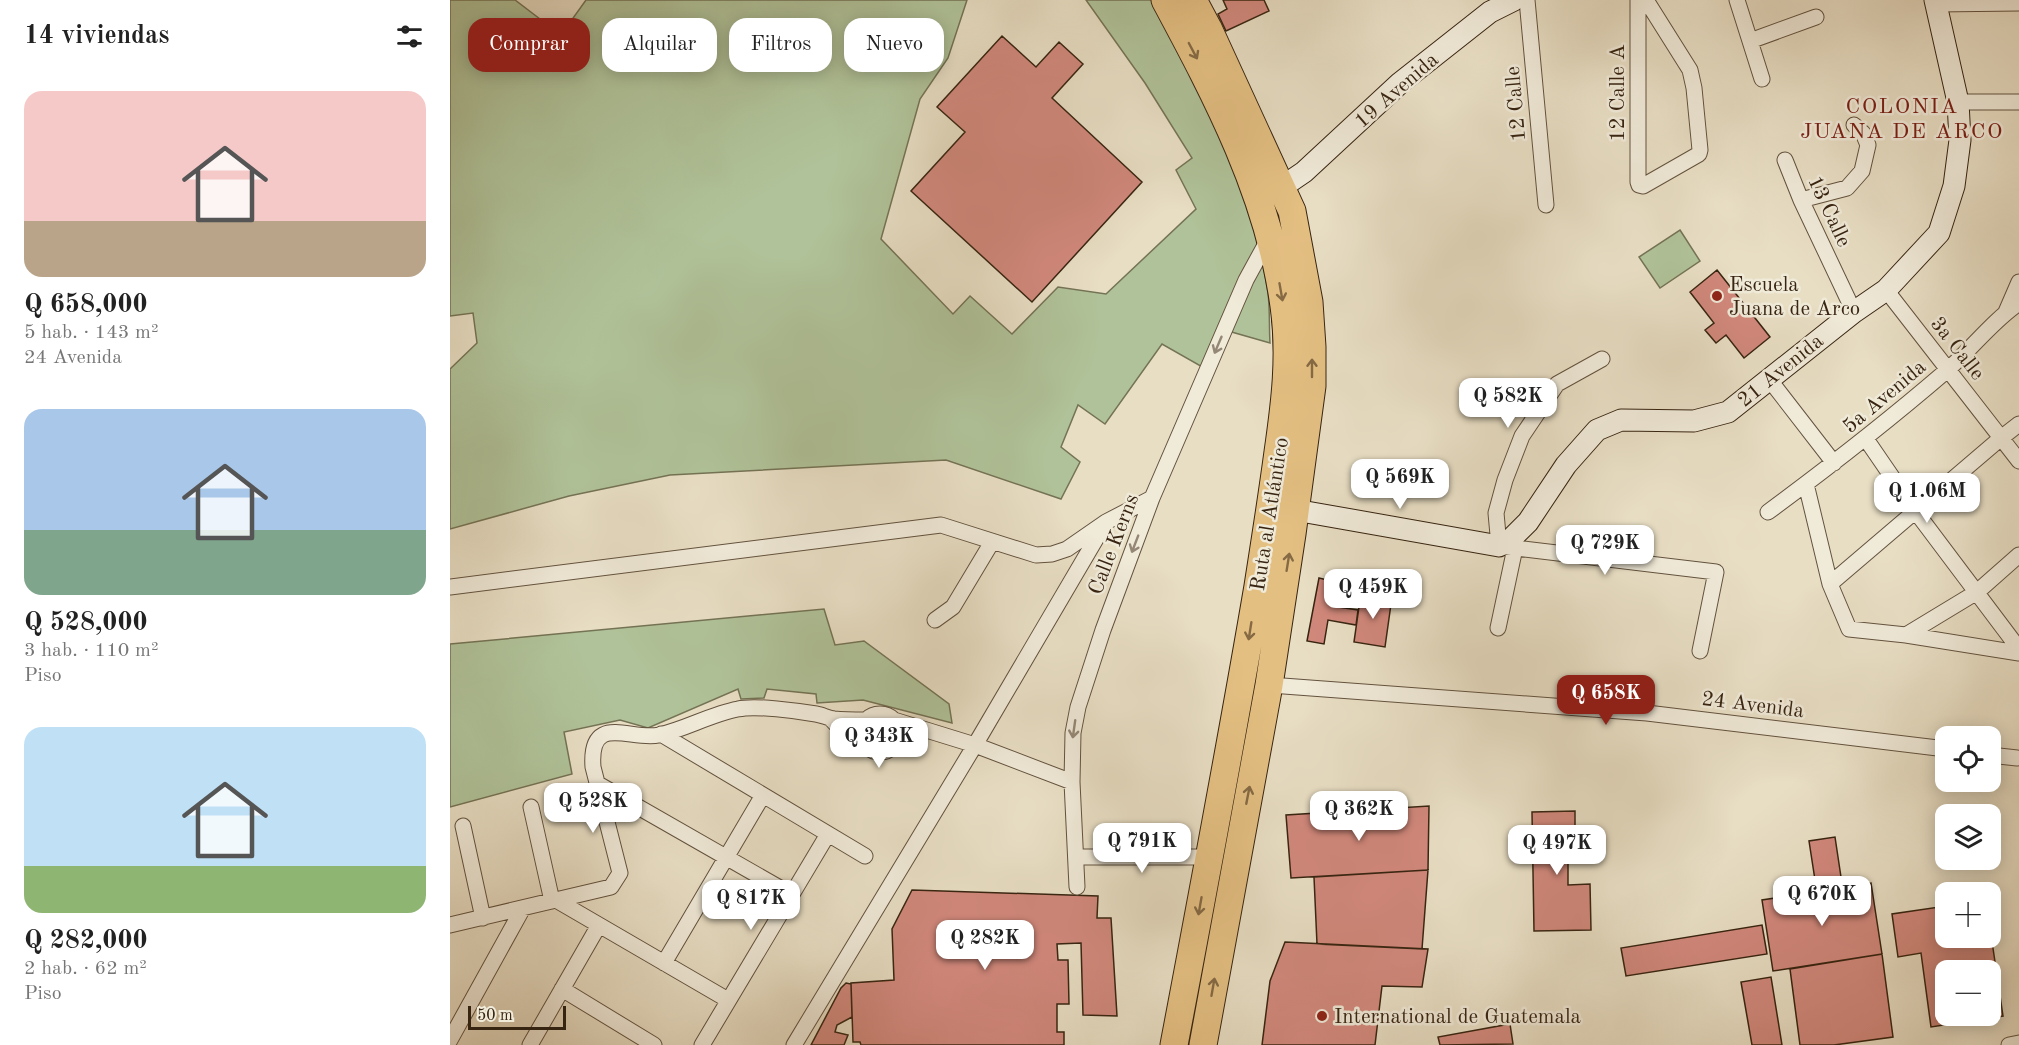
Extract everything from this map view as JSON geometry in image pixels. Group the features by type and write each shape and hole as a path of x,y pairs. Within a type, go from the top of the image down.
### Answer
{"highway":[{"name":"Ruta al Atlántico","path":"1165,0 1202,68 1237,144 1264,214 1271,235 1284,307 1288,351 1287,388 1271,507 1242,682 1174,1045"},
{"name":"Ruta al Atlántico","path":"1192,0 1208,28 1282,187 1296,227 1309,302 1312,346 1312,386 1269,684 1203,1045"}],"street":[{"name":"19 Avenida","path":"1282,187 1304,172 1400,83 1490,12 1514,0"},
{"name":"12 Calle","path":"1527,0 1546,205"},
{"name":"12 Calle A","path":"1638,0 1639,185 1643,186 1699,154 1700,150 1694,87 1690,70 1646,0"},
{"path":"1737,0 1762,79"},
{"path":"2019,3 1936,2 1958,102 2019,102"},
{"path":"1750,41 1816,17"},
{"name":"21 Avenida","path":"1507,547 1511,539 1528,522 1566,465 1597,430 1621,420 1694,421 1728,412 1854,312 1886,290 1939,233 1954,186 1960,140 1958,102"},
{"path":"1801,200 1847,188 1862,171 1868,145 1863,133 1854,126"},
{"name":"13 Calle","path":"1785,160 1801,200 1854,312"},
{"name":"Calle Kerns","path":"1077,887 1072,782 1073,733 1078,707 1103,630 1152,498 1246,280 1271,235"},
{"path":"2006,312 2019,282"},
{"name":"3a Calle","path":"1886,290 2019,461"},
{"name":"5a Avenida","path":"1768,512 1866,439 1948,370 2006,312 2019,303"},
{"path":"1498,628 1507,547 1496,513 1505,480 1522,436 1557,384 1602,358"},
{"path":"1769,379 1834,463"},
{"path":"1830,584 2019,424"},
{"path":"1866,439 1916,512 2019,651"},
{"path":"1806,484 1830,584 1849,629 2019,651"},
{"path":"450,587 941,525 1036,555 1052,554 1067,549 1106,522 1152,498"},
{"path":"1295,510 1507,547 1716,572 1700,651"},
{"path":"794,1045 1106,522"},
{"path":"934,620 953,607 992,542"},
{"path":"1906,635 1977,592 2019,555"},
{"name":"24 Avenida","path":"1269,684 1647,713 1935,748"},
{"path":"450,926 611,887 620,873 592,753 595,743 601,737 616,731 647,737 739,708 816,714 831,719 866,720 880,714 921,730 975,745 1072,782"},
{"path":"831,719 849,738 880,753 921,730"},
{"path":"866,720 861,734 866,747"},
{"path":"893,747 899,734 894,720"},
{"path":"661,734 865,856"},
{"path":"2001,756 2017,758"},
{"path":"598,784 792,895"},
{"path":"664,963 763,795"},
{"path":"531,807 554,901 728,1000"},
{"path":"463,826 483,918"},
{"path":"702,1045 828,834"},
{"path":"1076,857 1209,857"},
{"path":"450,1040 523,908"},
{"path":"530,1045 599,925"},
{"path":"562,989 654,1045"},
{"path":"2009,1045 2019,1043"}],"green space":[{"path":"450,0 515,0 539,18 468,18 468,72 590,72 590,18 573,18 586,0 967,0 944,64 944,18 844,18 844,72 938,72 920,99 881,239 953,314 970,296 1012,334 1058,287 1106,294 1196,209 1176,170 1192,158 1145,83 1086,0 1154,0 1207,106 1238,179 1261,255 1268,293 1270,343 1221,329 1204,368 1162,344 1105,424 1078,405 1061,447 1080,462 1061,499 946,460 670,475 569,496 450,529 450,369 477,343 473,313 450,316"},
{"path":"1680,230 1700,261 1660,288 1639,257"},
{"path":"824,609 835,645 864,641 949,704 952,723 863,700 817,703 816,694 767,689 764,698 741,699 738,689 648,728 620,720 564,732 572,774 450,807 450,644"}],"building":[{"path":"1223,0 1264,0 1269,11 1226,31 1218,14 1227,9"},
{"path":"1002,36 1036,67 1059,42 1083,64 1052,98 1142,182 1032,302 911,191 965,132 937,107"},
{"path":"1717,270 1770,337 1744,358 1726,335 1716,343 1705,330 1714,323 1690,292"},
{"path":"1319,578 1336,582 1332,606 1358,610 1356,625 1328,620 1324,644 1307,641"},
{"path":"1361,593 1392,597 1385,647 1354,642"},
{"path":"1429,806 1428,870 1291,878 1286,815"},
{"path":"1575,811 1575,835 1568,835 1568,885 1590,884 1591,930 1534,931 1532,812"},
{"path":"1835,837 1841,877 1815,880 1809,841"},
{"path":"1428,870 1422,949 1317,944 1314,877"},
{"path":"1871,883 1882,954 1773,971 1762,900"},
{"path":"912,890 1098,896 1097,918 1111,918 1117,1016 1083,1015 1081,943 1057,944 1058,960 1068,960 1069,1004 1057,1004 1057,1032 1064,1032 1064,1045 861,1045 860,1042 853,1042 851,983 894,980 892,929"},
{"path":"1935,908 1935,948 1993,948 1995,960 1935,960 1935,1026 1938,1026 1931,1027 1921,953 1898,957 1892,914"},
{"path":"1762,925 1767,954 1626,976 1621,948"},
{"name":"International de Guatemala","path":"1285,942 1428,949 1422,987 1382,986 1375,1045 1262,1045 1270,981"},
{"path":"1882,954 1893,1037 1834,1045 1800,1045 1790,969"},
{"path":"1771,977 1782,1045 1752,1045 1741,982"},
{"path":"846,983 851,984 852,1017 837,1025 835,1032 848,1035 844,1045 811,1045 841,988"},
{"path":"1510,1024 1513,1044 1440,1045 1438,1037"}],"place":[{"name":"Escuela Juana de Arco","path":"1717,296"},
{"name":"International de Guatemala","path":"1322,1016"}],"district":[{"name":"COLONIA JUANA DE ARCO","path":"1902,118"}]}
